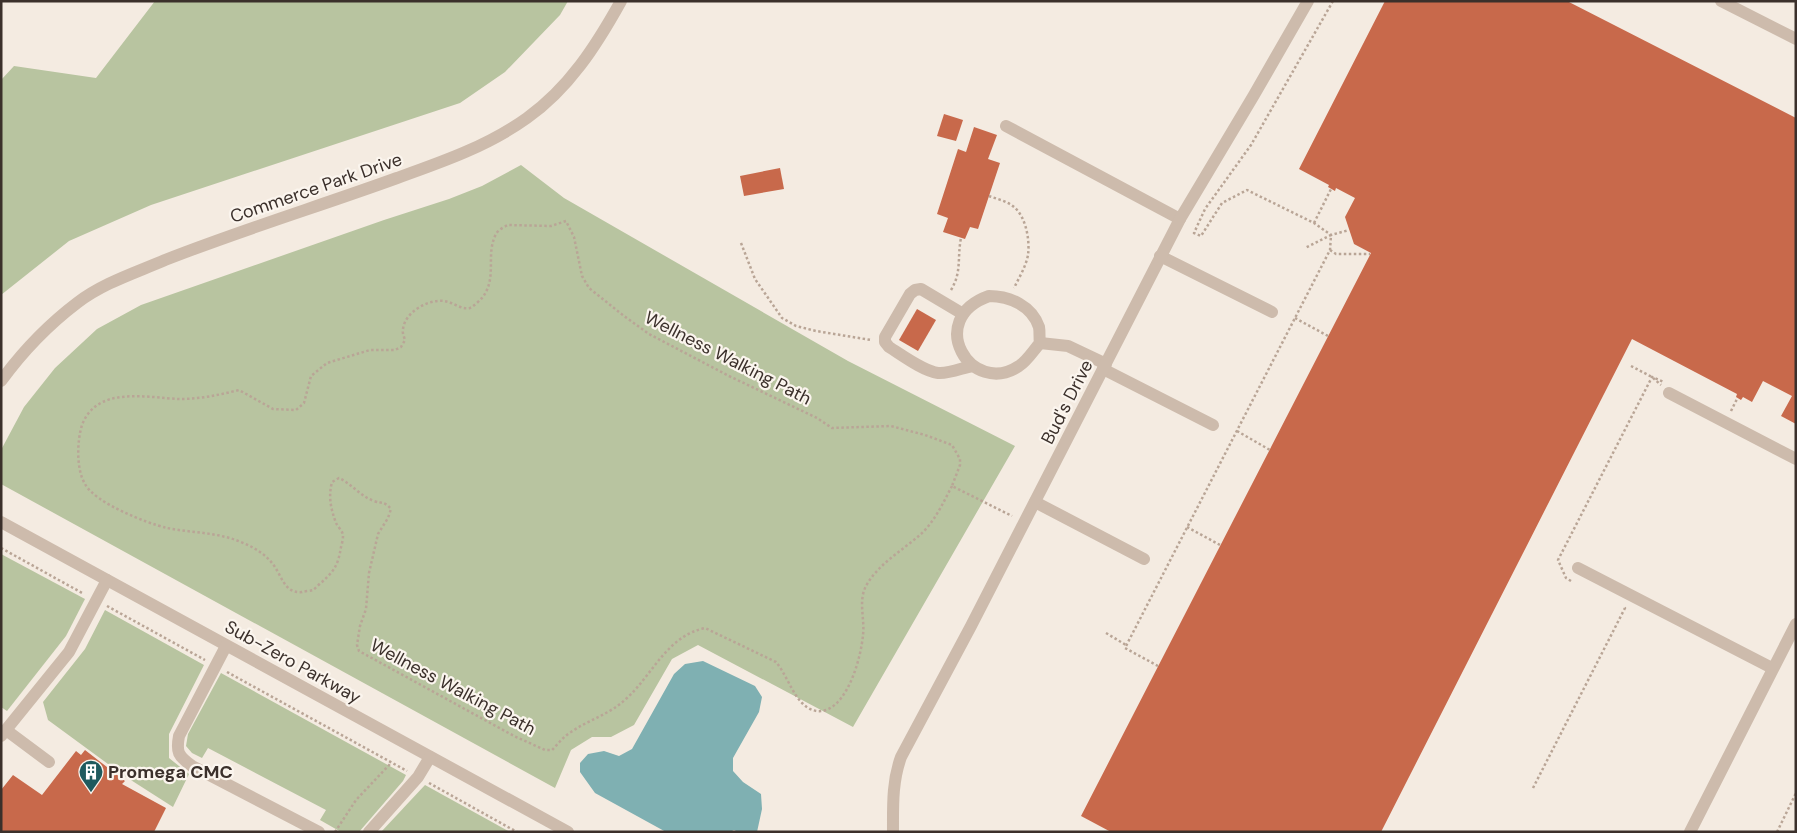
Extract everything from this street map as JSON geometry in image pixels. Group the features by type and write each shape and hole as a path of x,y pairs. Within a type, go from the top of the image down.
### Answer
{"street":[{"name":"Commerce Park Drive","path":"1,381 19,357 47,328 78,302 106,285 204,245 407,175 473,150 501,136 529,117 565,84 586,59 621,1"},
{"name":"Bud's Drive","path":"893,832 893,791 901,757 1025,522 1160,256 1308,1"},
{"path":"1721,1 1796,39"},
{"path":"1006,126 1180,219"},
{"path":"1160,256 1272,312"},
{"path":"963,314 921,289 915,290 910,294 885,337 885,342 889,347 927,369 938,373 972,366"},
{"path":"989,296 1002,296 1014,300 1033,316 1039,328 1040,343 1021,365 1009,372 996,374 984,372 972,366 958,344 957,331 963,314 977,300 989,296"},
{"path":"1040,343 1068,346 1213,425"},
{"path":"1669,389 1796,459"},
{"path":"1035,502 1144,559"},
{"name":"Sub-Zero Parkway","path":"1,522 568,832"},
{"path":"1578,568 1772,668"},
{"path":"49,762 4,733 69,652 107,580"},
{"path":"1690,832 1796,624"},
{"path":"226,646 179,736 177,748 181,758 192,766 319,832"},
{"path":"369,832 418,777 430,757"}],"path":[{"path":"1331,235 1314,224 1247,190 1222,203 1201,236 1194,233 1205,209 1251,145 1333,1"},
{"path":"1314,224 1331,189"},
{"path":"989,196 1013,205 1024,222 1028,238 1028,255 1021,275 1008,298"},
{"name":"Wellness Walking Path","path":"566,221 574,237 582,276 590,288 649,334 729,376 817,418 832,428 891,426 925,434 952,445 960,459 960,466 952,486 938,513 923,532 876,571 865,587 862,603 863,634 855,670 844,695 834,707 821,712 812,711 801,703 782,668 776,662 705,628 695,630 681,637 667,649 628,698 607,714 571,732 552,750 545,750 514,736 359,651 357,645 360,626 366,609 369,573 378,534 391,509 385,503 374,501 364,496 346,481 339,478 332,482 330,506 343,534 339,562 333,572 313,590 296,592 287,589 272,563 258,550 213,533 166,527 127,514 93,494 85,485 78,468 82,426 88,414 98,404 116,397 136,395 179,399 205,398 239,390 273,409 296,410 304,403 311,376 327,363 370,350 395,350 401,347 405,340 402,330 405,322 412,312 422,306 442,300 459,307 470,308 479,301 486,292 491,276 492,250 495,235 508,224 551,226 566,221"},
{"path":"1305,248 1331,235 1349,230"},
{"path":"1158,666 1125,648 1330,250 1331,235"},
{"path":"944,302 957,280 961,238"},
{"path":"741,242 755,279 782,318 796,326 809,330 868,339 889,347"},
{"path":"1330,250 1336,254 1370,254"},
{"path":"1295,318 1328,336"},
{"path":"1631,366 1652,376 1669,389"},
{"path":"1652,376 1669,389"},
{"path":"1574,583 1566,578 1558,560 1652,376"},
{"path":"1729,414 1737,399"},
{"path":"1237,431 1270,450"},
{"path":"952,486 1025,522"},
{"path":"1187,527 1220,545"},
{"path":"1,548 517,832"},
{"path":"1533,788 1624,608 1616,604"},
{"path":"1106,633 1127,645"},
{"path":"335,832 356,800 391,763"},
{"path":"1778,832 1796,793"}],"green space":[{"path":"155,1 568,1 560,15 505,72 460,103 151,205 69,241 1,295 1,80 14,66 96,78"},
{"path":"521,165 564,198 848,361 1015,446 853,727 698,645 672,659 634,725 611,737 592,737 571,750 555,788 1,484 1,450 24,407 55,368 97,329 141,305 449,199 482,186"},
{"path":"1,554 85,599 66,636 7,711 1,707"},
{"path":"105,610 204,665 169,734 169,758 189,774 173,807 123,775 48,720 43,702 85,649"},
{"path":"221,673 406,775 403,781 359,832 341,832 320,820 326,810 208,748 202,758 192,753 186,746 188,734"},
{"path":"425,785 510,832 381,832"}],"water":[{"path":"703,661 755,686 762,697 759,712 733,758 733,771 743,782 761,794 762,809 757,832 738,832 734,830 730,832 666,832 595,793 580,772 580,763 588,754 604,751 619,756 632,749 674,674 685,664"}],"building":[{"path":"1385,1 1567,1 1796,118 1796,424 1781,416 1792,396 1763,381 1752,402 1743,397 1741,400 1736,397 1737,394 1632,339 1381,832 1111,832 1081,816 1371,253 1354,244 1345,217 1355,198 1336,188 1335,191 1328,187 1329,185 1299,169"},
{"path":"944,114 963,120 956,141 937,136"},
{"path":"974,127 997,135 988,159 1000,163 978,229 970,227 965,239 943,232 948,218 937,214 958,149 966,152"},
{"path":"780,168 784,189 744,196 740,176"},
{"path":"917,309 936,320 918,351 899,340"},
{"name":"Promega CMC","path":"85,750 125,781 122,784 166,808 154,832 1,832 1,790 13,775 42,795 76,751 81,755"}],"place":[{"name":"Promega CMC","path":"91,793"}]}
